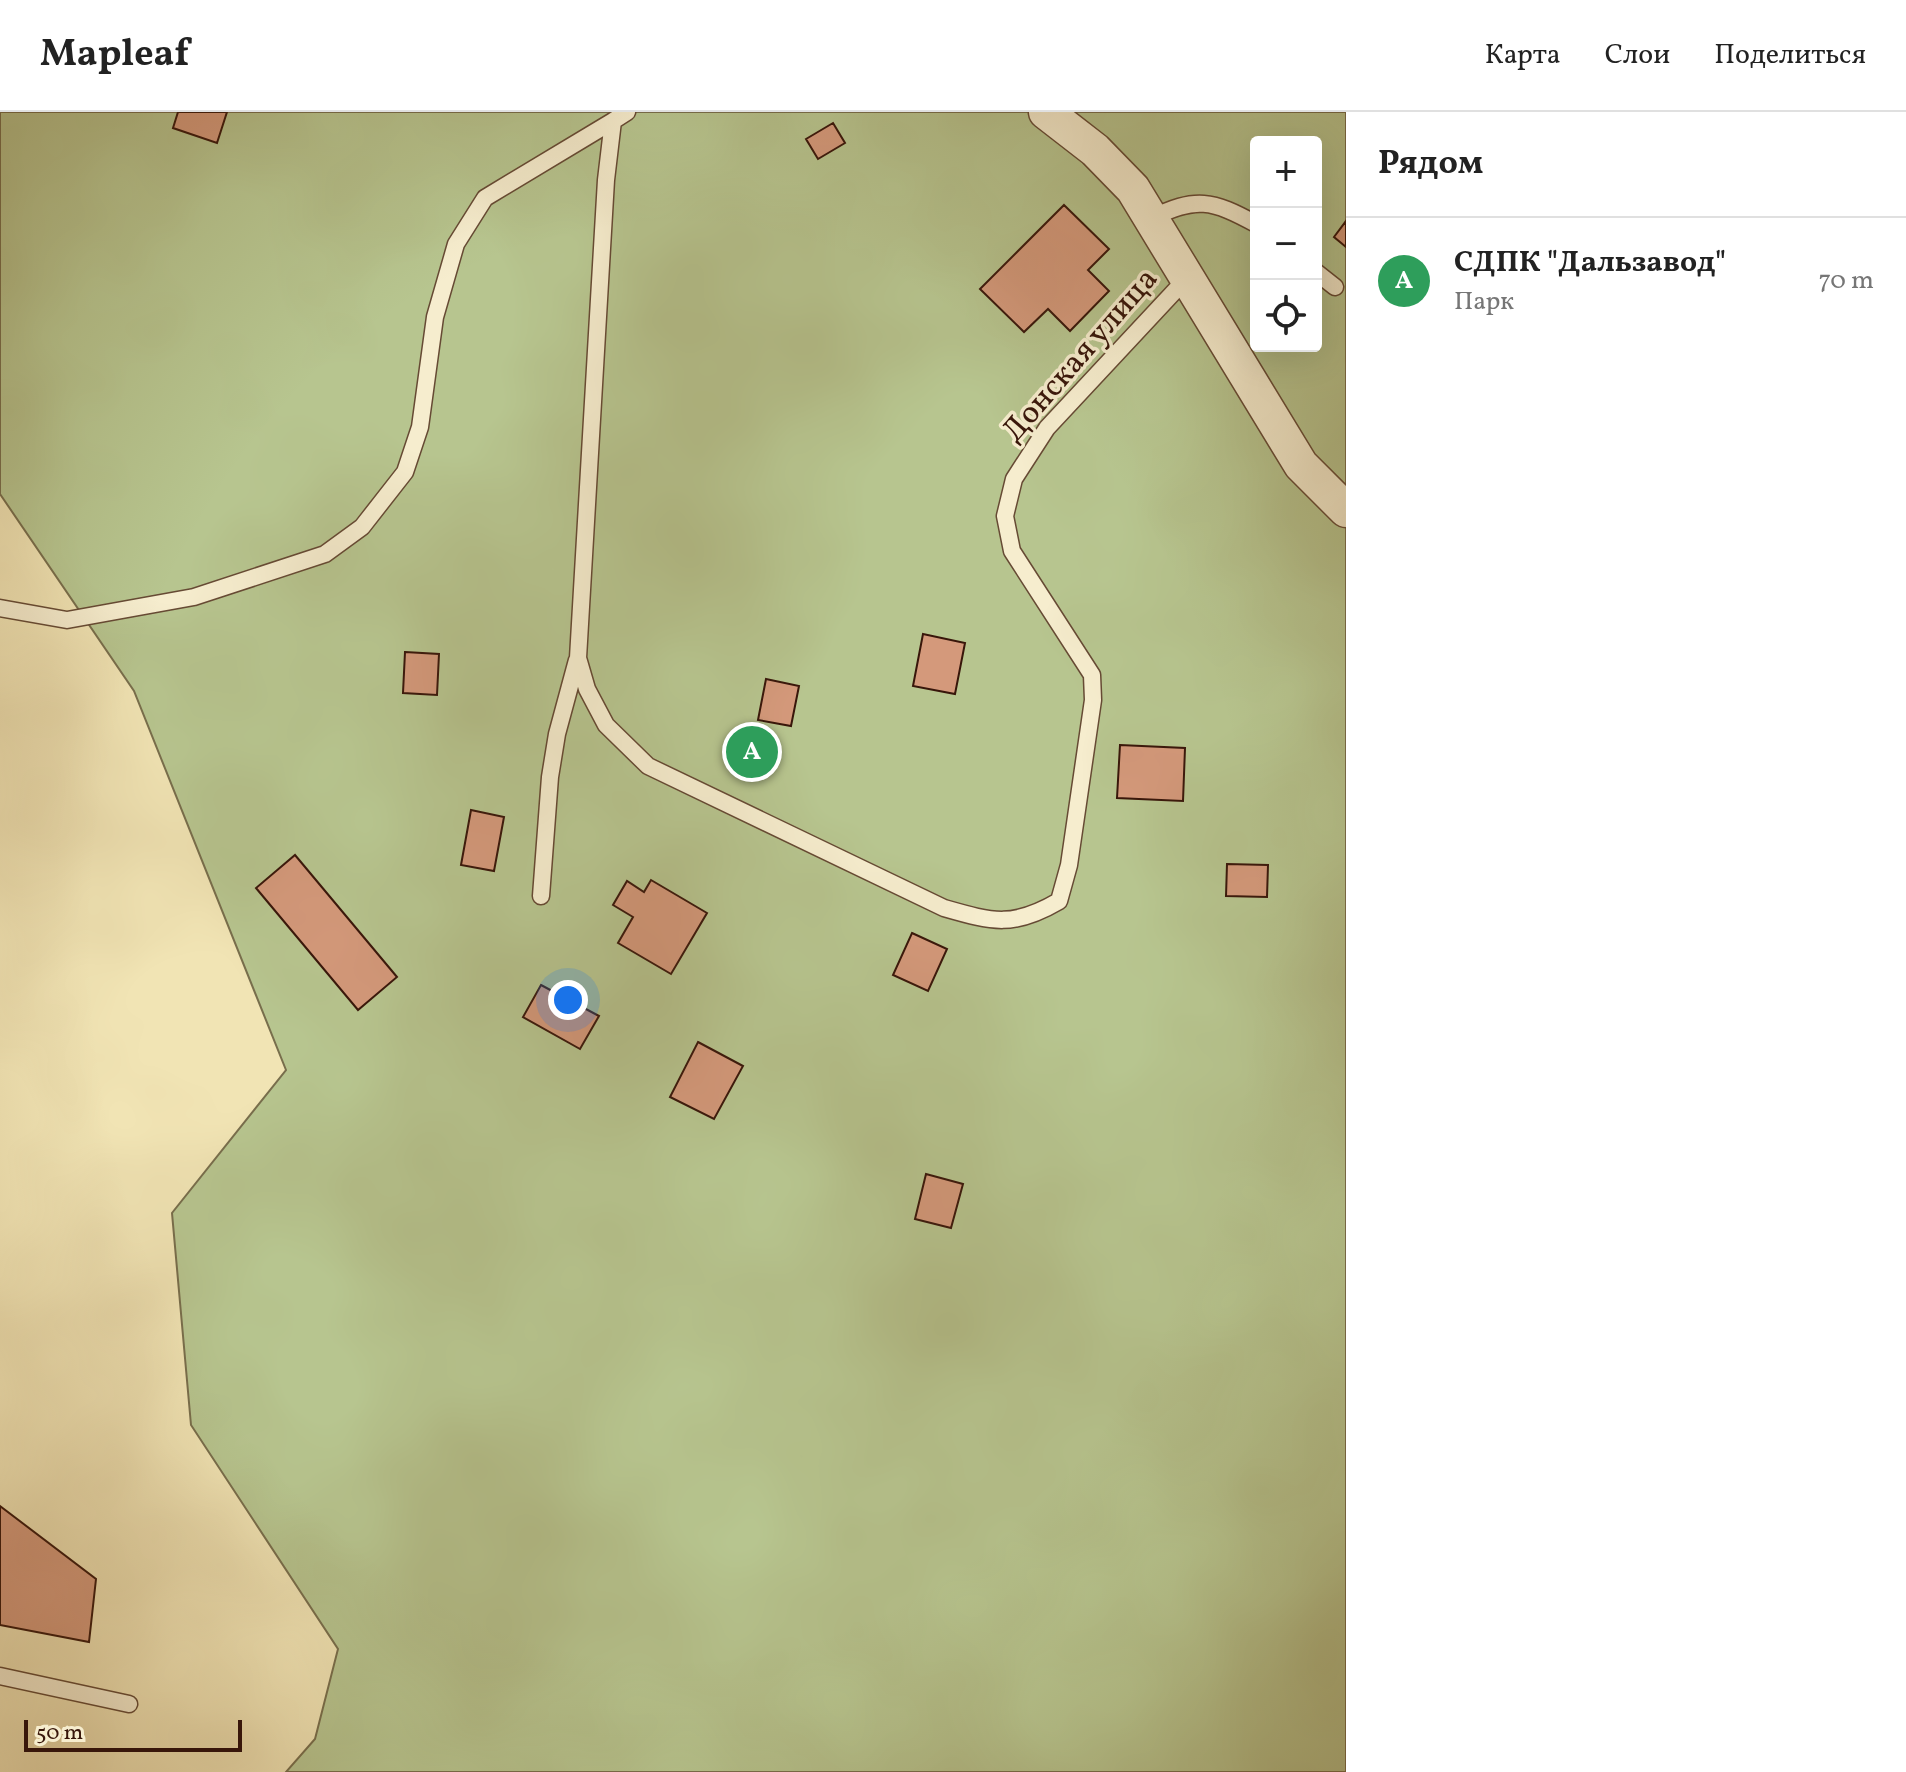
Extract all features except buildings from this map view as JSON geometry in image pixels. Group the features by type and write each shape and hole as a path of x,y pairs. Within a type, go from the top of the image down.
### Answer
{"street":[{"path":"1046,112 1095,150 1133,189 1301,465 1346,510"}],"lane":[{"path":"0,608 67,620 194,597 325,554 362,527 405,472 420,427 435,317 456,244 485,198 620,117"},
{"path":"541,896 550,777 557,734 578,658 606,180 620,117"},
{"path":"1150,219 1177,205 1218,204 1250,221"},
{"path":"1322,277 1335,287"},
{"name":"Донская улица","path":"578,658 587,689 606,725 648,766 944,908 990,921 1031,917 1059,901 1069,865 1093,700 1092,675 1012,551 1005,516 1014,479 1047,428 1186,279"},
{"path":"0,1676 129,1704"}],"green space":[{"path":"0,112 1346,112 1346,1772 286,1772 315,1739 338,1649 191,1425 172,1213 286,1070 134,691 0,494"}],"place":[{"name":"СДПК \"Дальзавод\"","path":"752,752"}]}
